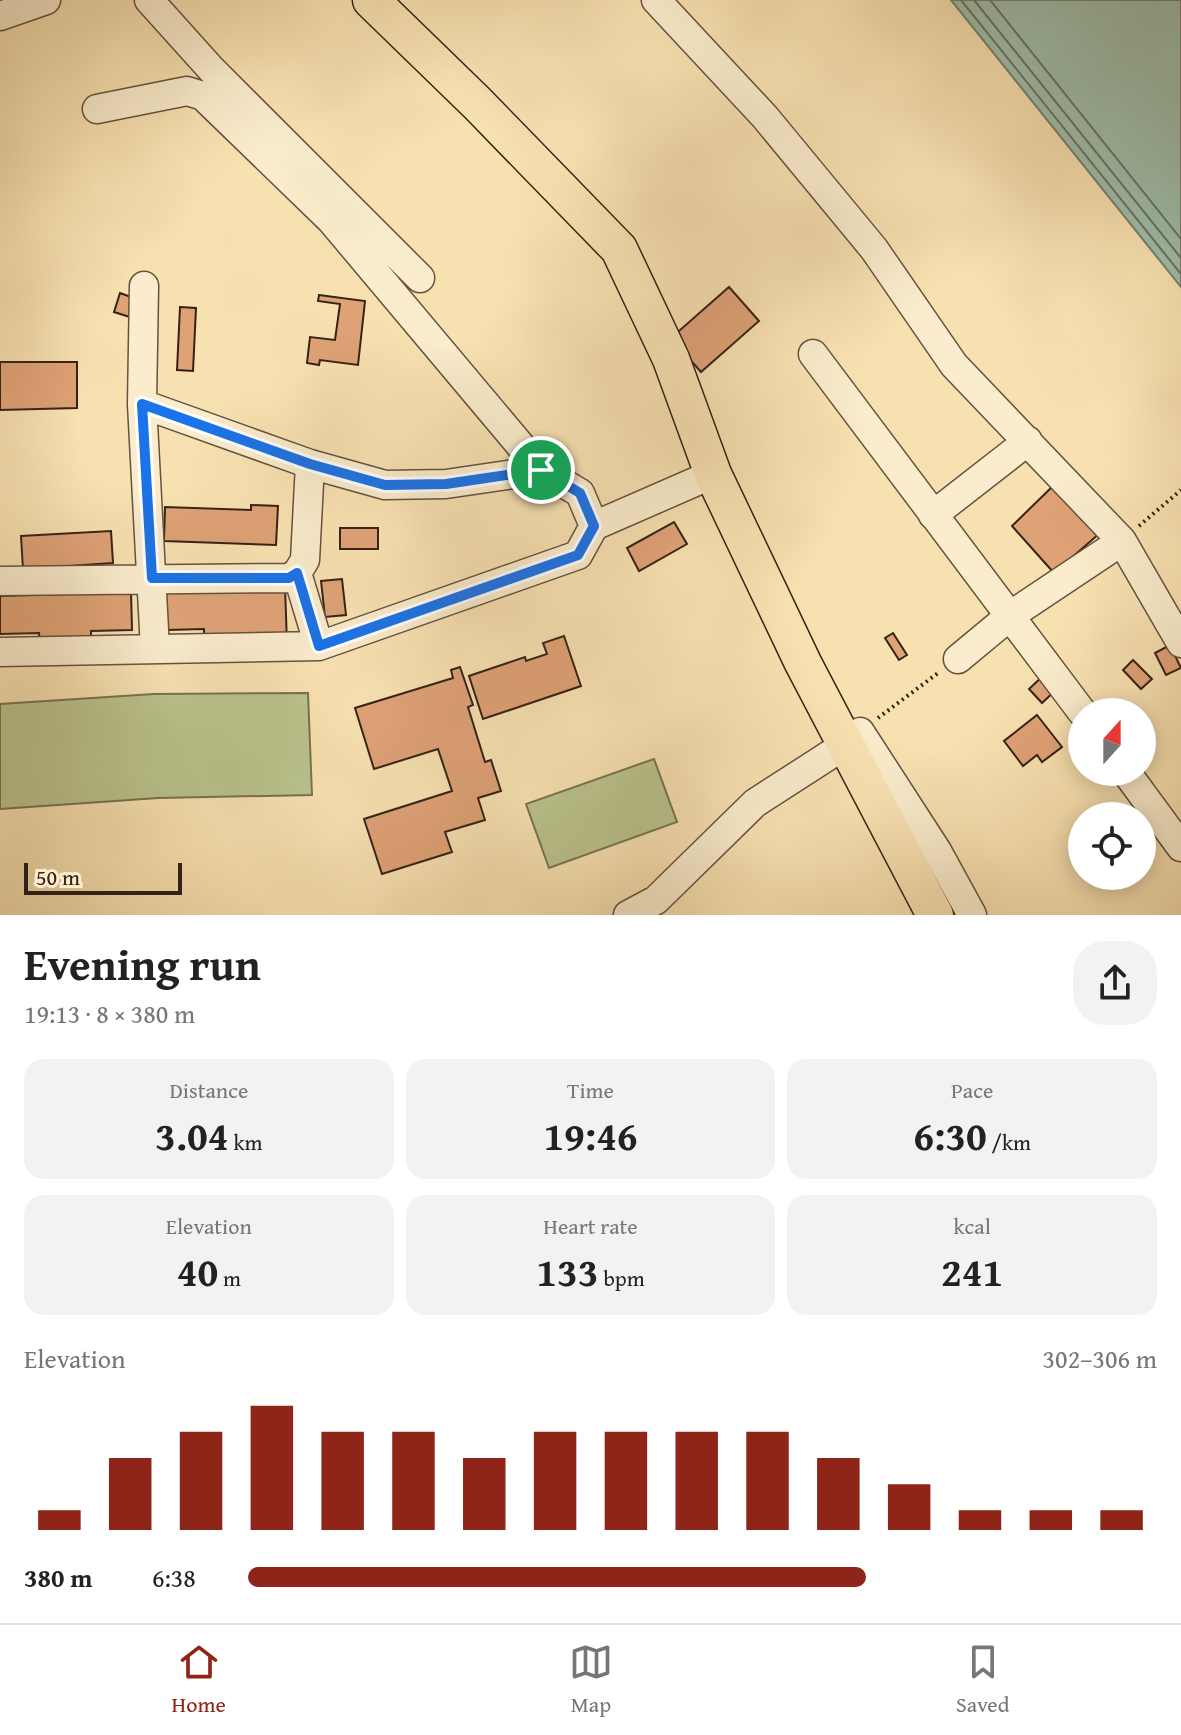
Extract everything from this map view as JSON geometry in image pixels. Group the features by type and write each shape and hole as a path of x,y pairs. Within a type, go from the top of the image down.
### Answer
{"main road":[{"path":"371,0 477,103 619,249 671,359 713,474 852,738 935,915"}],"street":[{"path":"0,16 46,0"},
{"path":"149,0 212,70 420,278"},
{"path":"656,0 765,117 874,249 954,365 1122,541 1181,643"},
{"path":"97,109 187,91 203,96 331,220 541,470 580,493 594,526"},
{"path":"144,286 142,404 155,649"},
{"path":"813,354 1072,698"},
{"path":"142,404 310,464 385,485 446,484 541,470"},
{"path":"933,515 1028,441"},
{"path":"0,581 289,578 297,573 305,560 310,464"},
{"path":"0,652 319,646 578,555 594,526 713,474"},
{"path":"958,659 1011,615 1122,541"},
{"path":"297,573 319,646"},
{"path":"628,915 656,900 755,803 852,738 937,851 972,915"},
{"path":"1136,786 1181,847"}],"path":[{"path":"1122,541 1181,490"},
{"path":"852,738 958,659"}],"green space":[{"path":"308,693 312,795 158,798 0,809 0,704 154,694"},
{"path":"654,759 677,822 549,868 526,804"}],"water":[{"path":"951,0 1181,0 1181,287"}],"building":[{"path":"729,287 759,321 701,372 671,338"},
{"path":"120,293 142,301 136,319 114,312"},
{"path":"319,295 365,301 358,365 320,360 319,365 307,363 310,337 335,340 340,304 318,301"},
{"path":"180,307 196,308 193,371 177,370"},
{"path":"0,362 77,362 77,408 0,410"},
{"path":"1056,483 1100,533 1054,573 1012,526"},
{"path":"251,505 278,506 276,545 164,541 165,507 251,510"},
{"path":"674,522 687,544 639,571 627,548"},
{"path":"340,528 378,528 378,549 340,549"},
{"path":"111,531 113,563 23,569 21,536"},
{"path":"342,579 346,615 325,617 321,581"},
{"path":"285,586 287,644 204,639 204,629 167,630 166,591"},
{"path":"131,592 132,630 91,631 91,643 40,645 39,633 0,634 0,596"},
{"path":"893,633 907,655 899,660 885,638"},
{"path":"564,636 581,686 483,719 469,676 525,657 526,661 547,654 543,643"},
{"path":"1170,645 1181,668 1166,675 1155,653"},
{"path":"1133,660 1152,679 1141,689 1123,670"},
{"path":"460,667 473,705 468,707 485,762 491,760 501,791 478,798 485,820 445,832 452,852 382,874 364,819 452,791 438,749 374,769 355,708 453,678 451,670"},
{"path":"1045,674 1058,688 1042,703 1029,689"},
{"path":"1037,715 1062,747 1042,762 1037,755 1023,766 1004,741"}],"route":[{"path":"142,404 310,464 385,485 446,484 541,470 580,493 594,526 578,555 319,646 297,573 289,578 152,578 142,404"}]}
